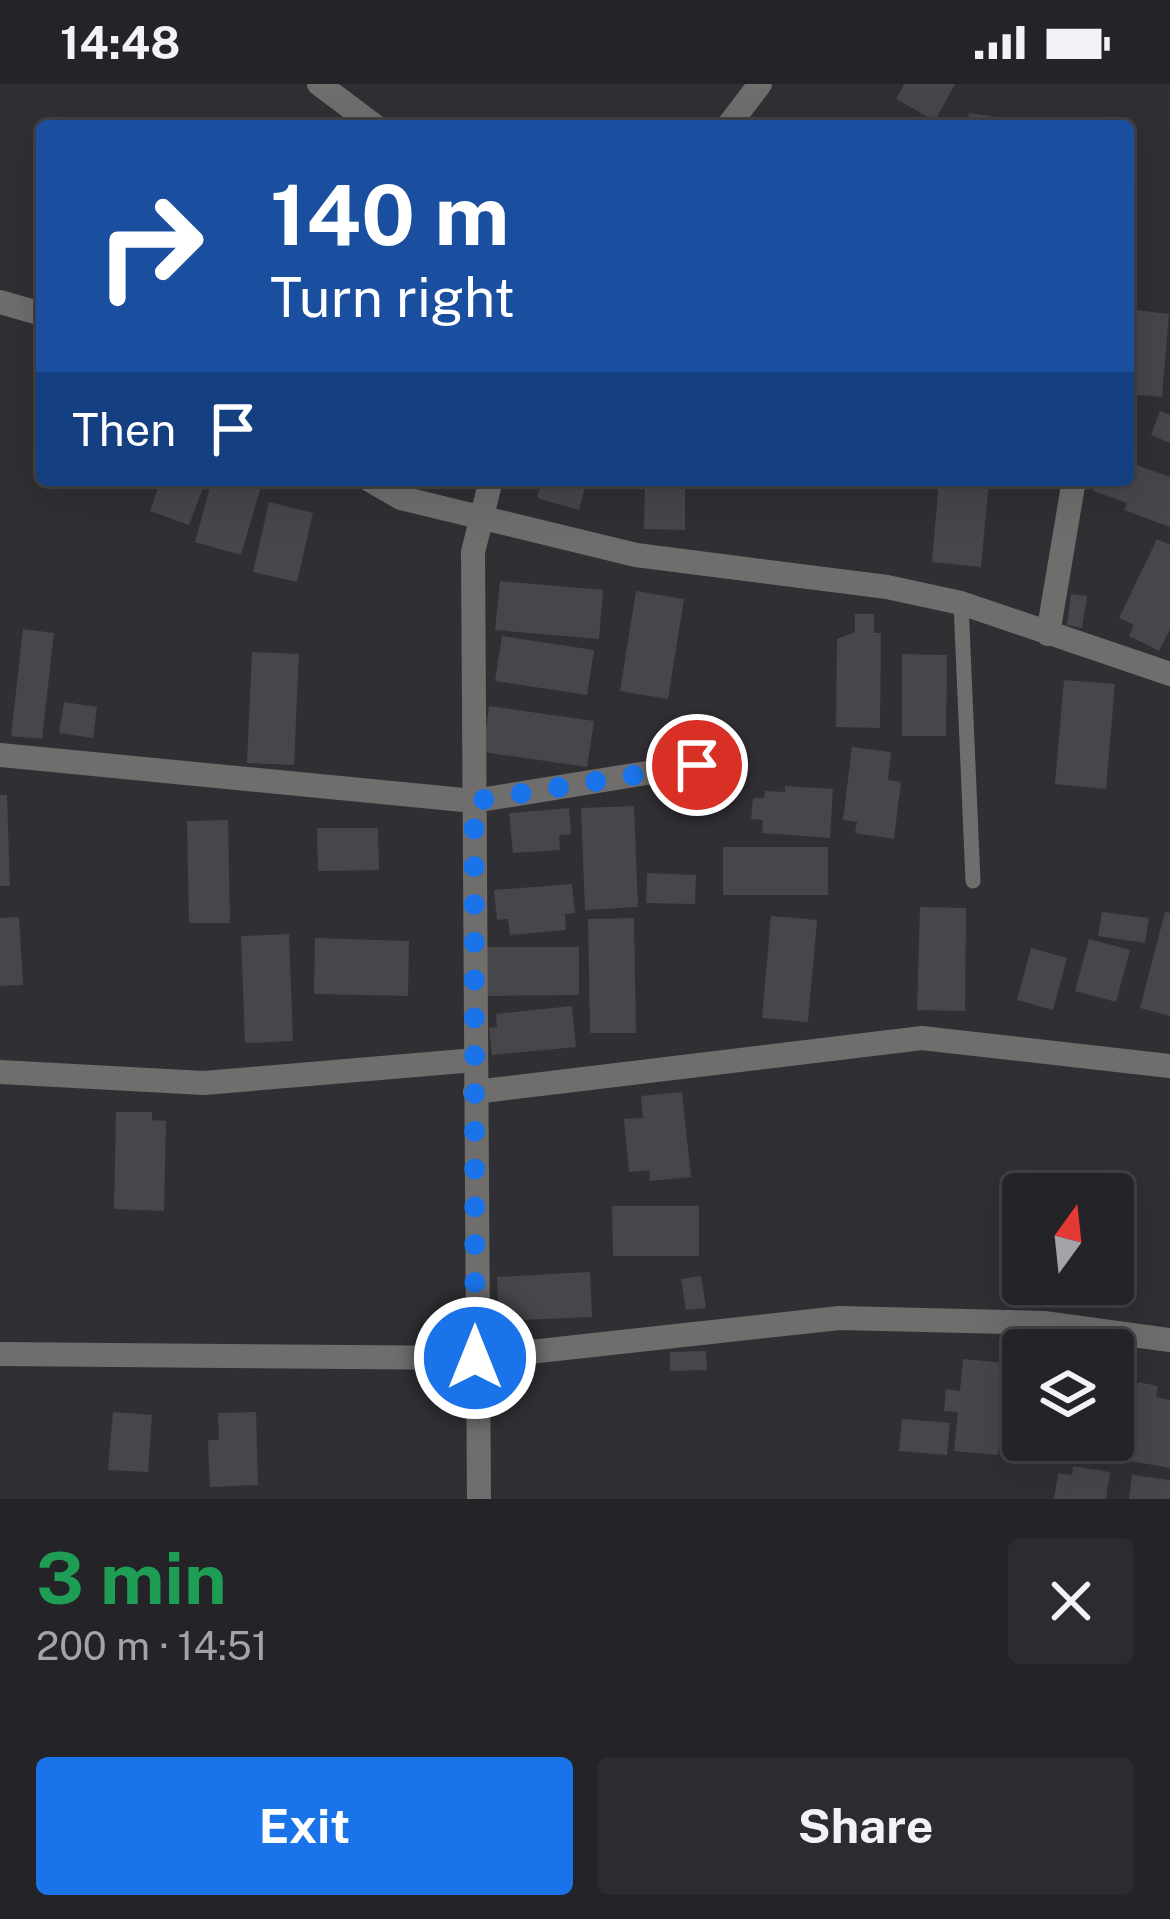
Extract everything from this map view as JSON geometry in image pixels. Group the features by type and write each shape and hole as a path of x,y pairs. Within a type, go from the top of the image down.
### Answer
{"street":[{"path":"319,84 367,120"},
{"path":"733,120 760,84"},
{"path":"0,302 36,312"},
{"path":"380,486 401,498 477,519 636,555 887,587 961,603 1170,674"},
{"path":"479,1499 474,801 477,519 489,486"},
{"path":"1048,634 1073,486"},
{"path":"0,755 474,801 697,765"},
{"path":"475,1092 922,1038 1170,1066"},
{"path":"0,1072 204,1083 475,1060"},
{"path":"0,1354 475,1358 838,1318 1044,1323 1170,1340"}],"lane":[{"path":"961,603 973,881"}],"building":[{"path":"904,84 955,84 936,120 896,99"},
{"path":"969,113 1017,120 968,120"},
{"path":"1134,310 1169,314 1162,397 1134,395"},
{"path":"1160,411 1170,415 1170,443 1151,435"},
{"path":"1134,464 1170,477 1170,527 1124,510 1127,503 1093,491 1095,486 1134,486"},
{"path":"159,486 204,486 189,525 150,511"},
{"path":"210,486 261,486 241,555 195,542"},
{"path":"540,486 585,486 579,510 537,498"},
{"path":"645,486 685,486 685,530 644,529"},
{"path":"938,486 988,486 981,567 932,562"},
{"path":"269,502 313,513 297,582 253,572"},
{"path":"1157,539 1170,545 1170,629 1159,651 1129,636 1134,625 1119,618"},
{"path":"500,581 603,590 599,639 495,630"},
{"path":"636,591 684,599 668,699 620,691"},
{"path":"1071,594 1087,596 1082,628 1067,625"},
{"path":"855,614 874,614 874,633 881,633 880,728 836,727 837,639 855,632"},
{"path":"23,629 54,633 42,739 11,736"},
{"path":"502,636 594,650 587,695 495,681"},
{"path":"252,652 299,654 294,765 247,763"},
{"path":"902,654 947,655 946,736 902,736"},
{"path":"1064,680 1115,684 1106,789 1055,784"},
{"path":"64,702 97,707 93,738 59,733"},
{"path":"489,706 594,721 587,767 483,752"},
{"path":"852,747 891,752 888,780 901,782 894,839 855,833 857,822 843,820"},
{"path":"785,786 833,789 830,838 762,833 763,820 751,819 753,798 764,798 765,791 785,792"},
{"path":"0,795 7,795 10,886 0,886"},
{"path":"634,806 638,907 585,910 581,808"},
{"path":"569,808 571,834 559,835 560,850 513,853 509,813"},
{"path":"228,820 230,923 189,923 187,821"},
{"path":"317,828 378,828 379,870 318,871"},
{"path":"723,847 828,847 828,895 723,895"},
{"path":"647,873 696,875 695,904 646,903"},
{"path":"572,884 575,913 565,914 566,930 510,935 508,919 497,920 494,890"},
{"path":"920,907 966,908 965,1011 917,1010"},
{"path":"1102,912 1149,918 1145,943 1098,936"},
{"path":"1165,912 1170,913 1170,1016 1140,1008"},
{"path":"771,916 817,920 808,1022 762,1018"},
{"path":"19,917 23,985 0,986 0,918"},
{"path":"634,918 636,1033 590,1033 588,919"},
{"path":"289,934 293,1041 245,1043 241,936"},
{"path":"315,938 409,941 408,996 314,994"},
{"path":"1089,939 1130,950 1116,1002 1075,991"},
{"path":"485,947 579,947 579,995 485,996"},
{"path":"1031,948 1067,958 1053,1010 1017,1000"},
{"path":"572,1006 576,1047 492,1055 489,1028 497,1027 496,1014"},
{"path":"682,1092 691,1177 650,1181 649,1170 629,1172 624,1119 643,1118 641,1096"},
{"path":"116,1112 152,1112 152,1120 166,1121 164,1211 114,1209"},
{"path":"612,1206 699,1206 699,1256 613,1256"},
{"path":"590,1272 592,1317 499,1321 497,1277"},
{"path":"701,1276 706,1308 686,1310 681,1279"},
{"path":"706,1351 707,1370 670,1371 670,1352"},
{"path":"963,1359 1002,1363 998,1455 954,1451 958,1412 944,1411 946,1389 960,1391"},
{"path":"508,1376 512,1398 489,1401 486,1379"},
{"path":"1138,1382 1158,1386 1156,1397 1170,1400 1170,1468 1130,1461 1134,1461"},
{"path":"113,1412 152,1415 148,1472 108,1470"},
{"path":"256,1412 258,1485 210,1487 208,1440 219,1440 218,1413"},
{"path":"902,1419 950,1423 947,1455 899,1451"},
{"path":"1073,1466 1110,1472 1106,1499 1054,1499 1058,1473 1072,1475"},
{"path":"1132,1475 1170,1480 1170,1499 1129,1499"}],"route":[{"path":"475,1358 474,801 697,765"}]}
